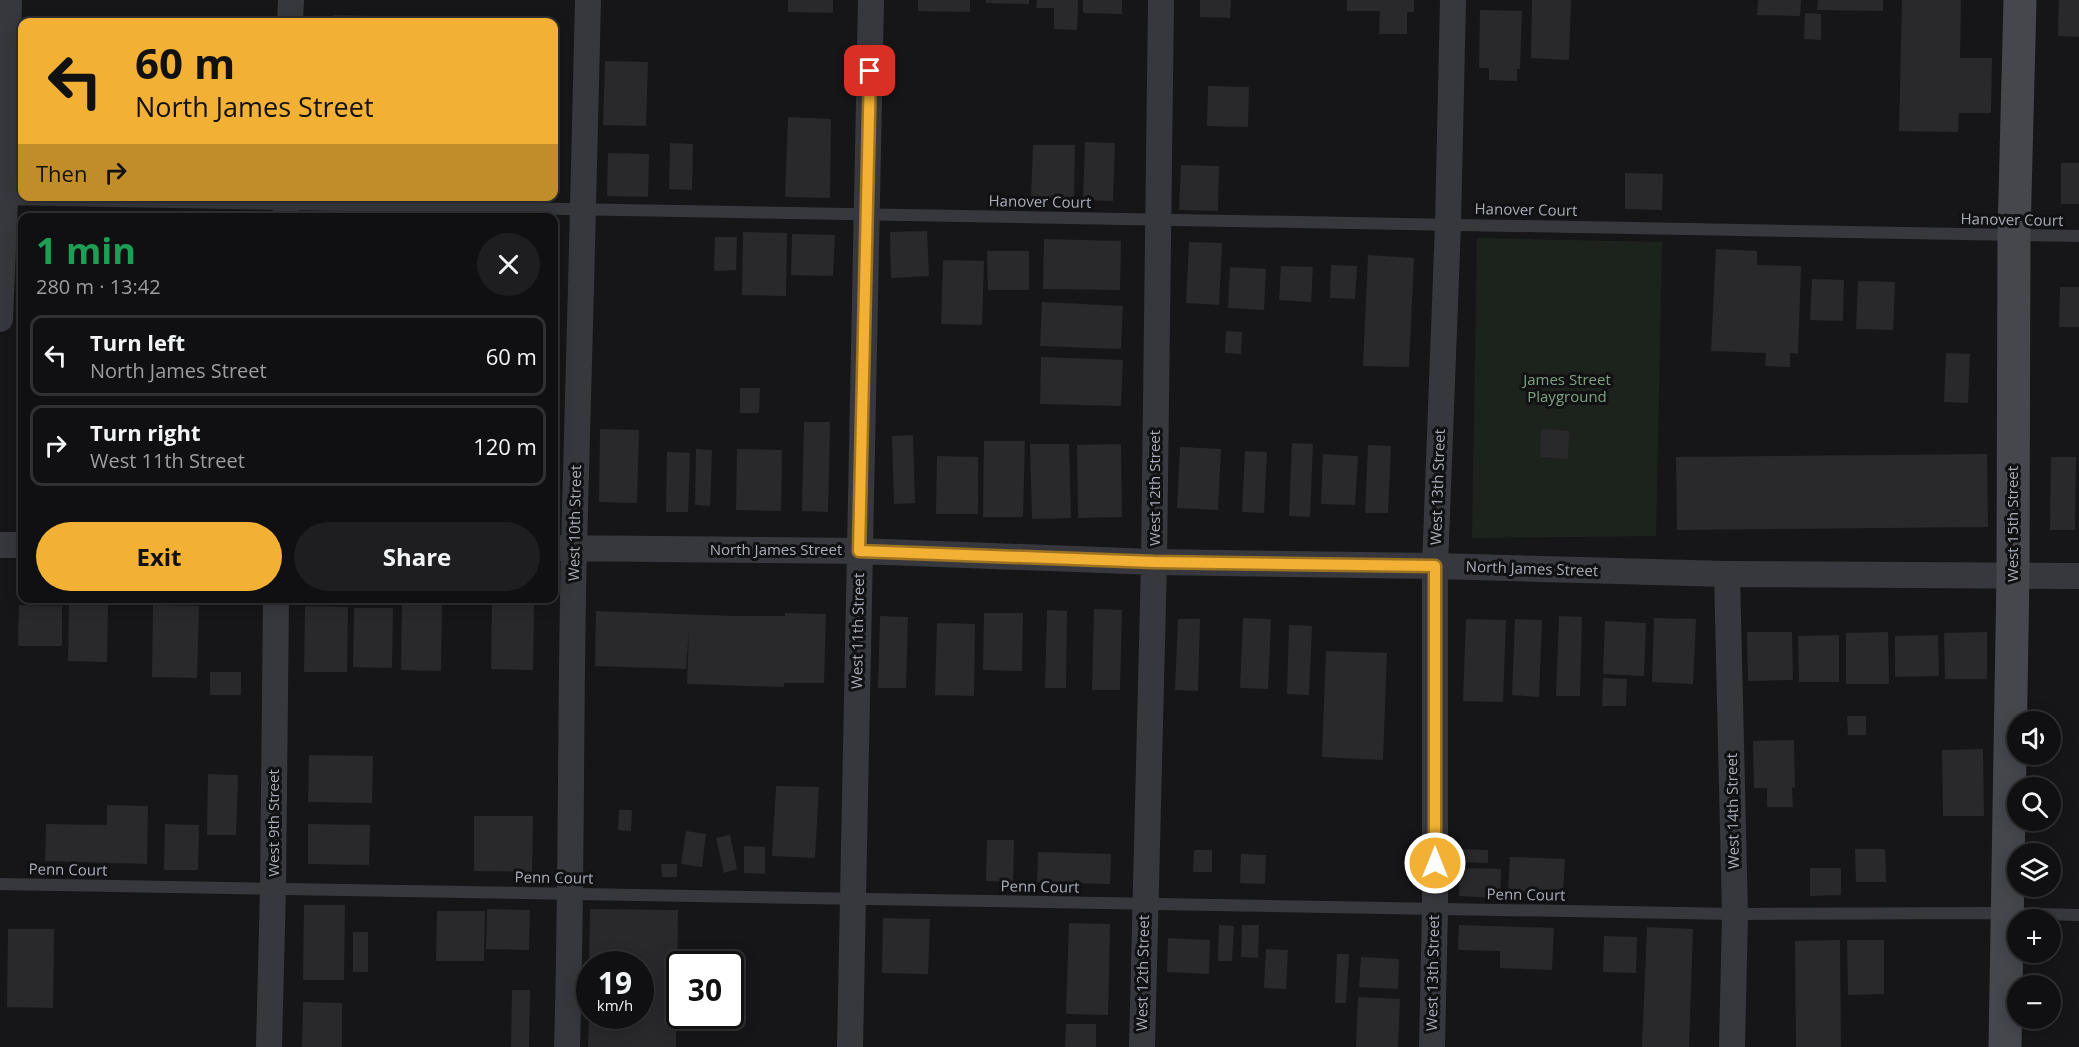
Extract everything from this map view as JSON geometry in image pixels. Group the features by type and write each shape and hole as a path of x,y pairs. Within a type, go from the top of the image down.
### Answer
{"main road":[{"name":"West 15th Street","path":"2005,1047 2013,574 2014,235 2020,0"}],"street":[{"path":"0,319 9,0"},
{"path":"290,18 291,0"},
{"name":"West 10th Street","path":"567,1047 572,894 564,548 585,209 588,0"},
{"name":"West 11th Street","path":"850,1047 871,0"},
{"name":"West 12th Street","path":"1142,1047 1154,562 1161,0"},
{"name":"West 13th Street","path":"1432,1047 1435,909 1435,566 1448,224 1452,0"},
{"path":"0,545 18,545"},
{"name":"North James Street","path":"564,548 859,551 1154,562 1435,566 1726,574 2079,576"},
{"name":"West 14th Street","path":"1726,574 1735,914 1732,1047"},
{"name":"West 9th Street","path":"269,1047 276,603"}],"lane":[{"name":"Hanover Court","path":"3,199 18,199"},
{"name":"Hanover Court","path":"84,201 2079,236"},
{"name":"Penn Court","path":"0,884 1735,914 2079,915"}],"green space":[{"name":"James Street Playground","path":"1477,238 1662,242 1656,536 1472,538"}],"building":[{"path":"788,0 833,0 833,13 788,12"},
{"path":"918,0 970,0 970,12 918,11"},
{"path":"986,0 1029,0 1029,4 986,3"},
{"path":"1037,0 1078,0 1077,30 1054,29 1054,8 1036,8"},
{"path":"1083,0 1122,0 1122,14 1083,13"},
{"path":"1200,0 1231,0 1230,18 1200,17"},
{"path":"1347,0 1414,0 1414,12 1407,12 1407,34 1379,34 1380,11 1347,11"},
{"path":"1532,0 1571,0 1569,60 1531,58"},
{"path":"1758,0 1801,0 1800,16 1757,15"},
{"path":"1818,0 1883,0 1883,11 1817,10"},
{"path":"1902,0 1961,0 1960,58 1992,58 1991,113 1959,113 1958,132 1899,131"},
{"path":"2059,0 2079,0 2079,37 2058,36"},
{"path":"1480,10 1522,11 1520,69 1517,69 1517,81 1489,80 1489,68 1479,68"},
{"path":"1805,13 1821,14 1821,40 1804,39"},
{"path":"333,15 377,16 377,18 333,18"},
{"path":"605,61 648,62 646,126 603,125"},
{"path":"1208,86 1249,87 1248,127 1207,126"},
{"path":"788,117 831,119 830,198 785,197"},
{"path":"1085,142 1115,143 1113,201 1083,200"},
{"path":"670,143 693,144 692,190 669,189"},
{"path":"1033,145 1075,145 1074,200 1031,198"},
{"path":"608,153 649,154 648,197 607,196"},
{"path":"2061,163 2079,163 2079,204 2061,204"},
{"path":"1181,165 1219,166 1218,211 1179,210"},
{"path":"1625,173 1663,174 1662,210 1625,209"},
{"path":"927,231 929,276 891,278 890,232"},
{"path":"743,232 787,233 786,296 742,295"},
{"path":"792,234 835,235 833,276 791,275"},
{"path":"715,237 737,237 736,270 714,271"},
{"path":"1044,239 1121,241 1120,290 1043,289"},
{"path":"1189,242 1222,243 1219,305 1186,303"},
{"path":"1716,249 1757,251 1757,265 1801,266 1798,354 1790,353 1790,367 1765,366 1766,353 1711,351"},
{"path":"987,251 1029,251 1029,290 988,290"},
{"path":"1368,255 1414,258 1409,367 1363,366"},
{"path":"943,260 984,261 982,325 941,324"},
{"path":"1331,265 1357,266 1355,299 1330,298"},
{"path":"1281,266 1313,267 1311,302 1279,300"},
{"path":"1230,267 1266,269 1264,310 1228,308"},
{"path":"1812,279 1844,280 1843,321 1810,320"},
{"path":"1858,281 1895,282 1893,330 1856,329"},
{"path":"2060,287 2079,287 2079,327 2059,327"},
{"path":"1042,302 1123,306 1121,349 1040,346"},
{"path":"1226,331 1242,332 1241,354 1225,353"},
{"path":"1946,353 1970,354 1968,403 1944,402"},
{"path":"1041,357 1123,360 1121,406 1040,404"},
{"path":"740,388 760,388 759,413 740,413"},
{"path":"18,420 18,494 17,494"},
{"path":"804,422 830,422 828,512 802,511"},
{"path":"600,429 639,430 637,503 599,502"},
{"path":"1541,429 1569,431 1568,459 1540,457"},
{"path":"913,435 915,503 894,504 892,436"},
{"path":"984,441 1025,441 1023,517 983,517"},
{"path":"1292,443 1313,444 1310,517 1289,516"},
{"path":"1030,444 1069,444 1071,518 1032,519"},
{"path":"1121,444 1122,517 1078,518 1077,445"},
{"path":"1368,445 1391,446 1388,513 1365,513"},
{"path":"1180,447 1221,449 1218,510 1177,508"},
{"path":"696,449 712,450 710,506 695,505"},
{"path":"737,449 782,450 781,511 736,510"},
{"path":"1245,451 1267,452 1264,513 1242,512"},
{"path":"667,452 690,453 688,512 666,512"},
{"path":"1323,454 1358,456 1355,505 1321,504"},
{"path":"1987,454 1988,527 1677,530 1676,457"},
{"path":"937,456 978,457 978,514 936,514"},
{"path":"2051,457 2076,457 2075,530 2050,530"},
{"path":"492,603 534,603 533,670 491,669"},
{"path":"69,604 108,605 107,662 68,661"},
{"path":"402,604 442,605 441,671 401,670"},
{"path":"19,605 62,606 62,646 18,646"},
{"path":"153,605 199,606 197,678 152,677"},
{"path":"305,606 348,607 347,672 304,672"},
{"path":"354,608 393,608 392,668 353,667"},
{"path":"1094,609 1122,610 1120,690 1092,690"},
{"path":"1047,610 1067,611 1066,688 1045,688"},
{"path":"596,611 733,616 785,616 785,613 826,614 824,683 784,683 784,687 687,684 689,631 686,669 595,666"},
{"path":"984,613 1023,613 1022,671 983,670"},
{"path":"880,616 908,617 906,688 878,688"},
{"path":"1559,616 1582,617 1580,696 1556,696"},
{"path":"1243,618 1271,619 1268,689 1240,688"},
{"path":"1654,618 1696,619 1693,684 1652,682"},
{"path":"1178,619 1200,619 1198,691 1175,690"},
{"path":"1466,619 1506,620 1503,702 1463,701"},
{"path":"1515,619 1542,620 1539,697 1512,695"},
{"path":"1605,621 1646,623 1644,676 1603,674"},
{"path":"937,623 975,624 974,696 935,695"},
{"path":"1289,625 1312,626 1309,695 1287,694"},
{"path":"1747,632 1792,632 1793,680 1748,681"},
{"path":"1888,632 1889,684 1846,684 1846,633"},
{"path":"1987,632 1987,679 1945,679 1944,633"},
{"path":"1839,635 1839,682 1799,682 1798,636"},
{"path":"1938,635 1939,676 1895,677 1895,636"},
{"path":"1326,651 1387,653 1383,760 1322,757"},
{"path":"210,672 241,672 241,695 210,695"},
{"path":"1603,678 1627,679 1626,706 1602,706"},
{"path":"1847,716 1866,716 1866,735 1848,735"},
{"path":"1794,740 1793,807 1767,807 1767,788 1754,788 1753,741"},
{"path":"1983,749 1984,816 1943,816 1942,750"},
{"path":"309,755 373,756 372,803 308,802"},
{"path":"208,774 238,775 236,835 207,835"},
{"path":"776,786 819,787 815,858 772,856"},
{"path":"107,805 148,806 147,864 45,861 46,824 107,825"},
{"path":"619,810 632,810 631,831 618,830"},
{"path":"474,816 533,816 532,872 474,871"},
{"path":"165,824 199,825 198,870 164,870"},
{"path":"308,824 370,825 369,865 308,864"},
{"path":"686,831 706,834 702,867 681,864"},
{"path":"730,835 737,869 724,873 716,838"},
{"path":"987,840 1014,840 1013,882 986,881"},
{"path":"744,846 765,847 765,874 744,873"},
{"path":"1462,849 1488,850 1488,863 1462,862"},
{"path":"1855,849 1885,849 1886,882 1856,882"},
{"path":"1194,850 1212,850 1212,872 1193,872"},
{"path":"1038,852 1111,854 1110,884 1037,882"},
{"path":"1241,854 1266,855 1265,884 1240,883"},
{"path":"1510,857 1565,859 1563,893 1508,891"},
{"path":"661,864 677,864 677,877 662,877"},
{"path":"1460,868 1501,869 1500,898 1459,896"},
{"path":"1810,868 1841,868 1841,895 1810,896"},
{"path":"304,905 345,905 344,980 303,980"},
{"path":"487,909 530,910 529,950 486,949"},
{"path":"590,909 678,910 677,951 666,951 666,1029 676,1029 676,1047 588,1047 589,1029 654,1029 654,951 589,951"},
{"path":"437,911 485,911 484,961 436,961"},
{"path":"883,918 930,919 928,974 882,973"},
{"path":"1069,923 1110,924 1108,1015 1066,1014"},
{"path":"1219,925 1234,926 1232,961 1218,961"},
{"path":"1242,925 1259,925 1258,958 1241,957"},
{"path":"1459,925 1554,928 1552,970 1500,968 1500,951 1458,950"},
{"path":"1647,927 1693,929 1689,1047 1642,1047"},
{"path":"8,929 54,929 53,1008 7,1007"},
{"path":"353,932 368,932 368,972 353,972"},
{"path":"1604,936 1637,937 1636,973 1603,972"},
{"path":"1168,938 1210,940 1209,974 1167,972"},
{"path":"1840,940 1841,1047 1796,1047 1795,941"},
{"path":"1847,940 1884,940 1884,994 1848,995"},
{"path":"1266,949 1288,950 1286,989 1264,988"},
{"path":"1337,954 1349,954 1346,1003 1335,1003"},
{"path":"1361,957 1399,959 1398,989 1359,987"},
{"path":"512,990 530,990 529,1047 511,1047"},
{"path":"1358,997 1400,999 1398,1047 1356,1047"},
{"path":"303,1002 342,1003 342,1047 302,1047"},
{"path":"1066,1024 1096,1024 1096,1047 1065,1047"}],"route":[{"path":"870,71 859,551 1154,562 1435,566 1435,863"}]}
